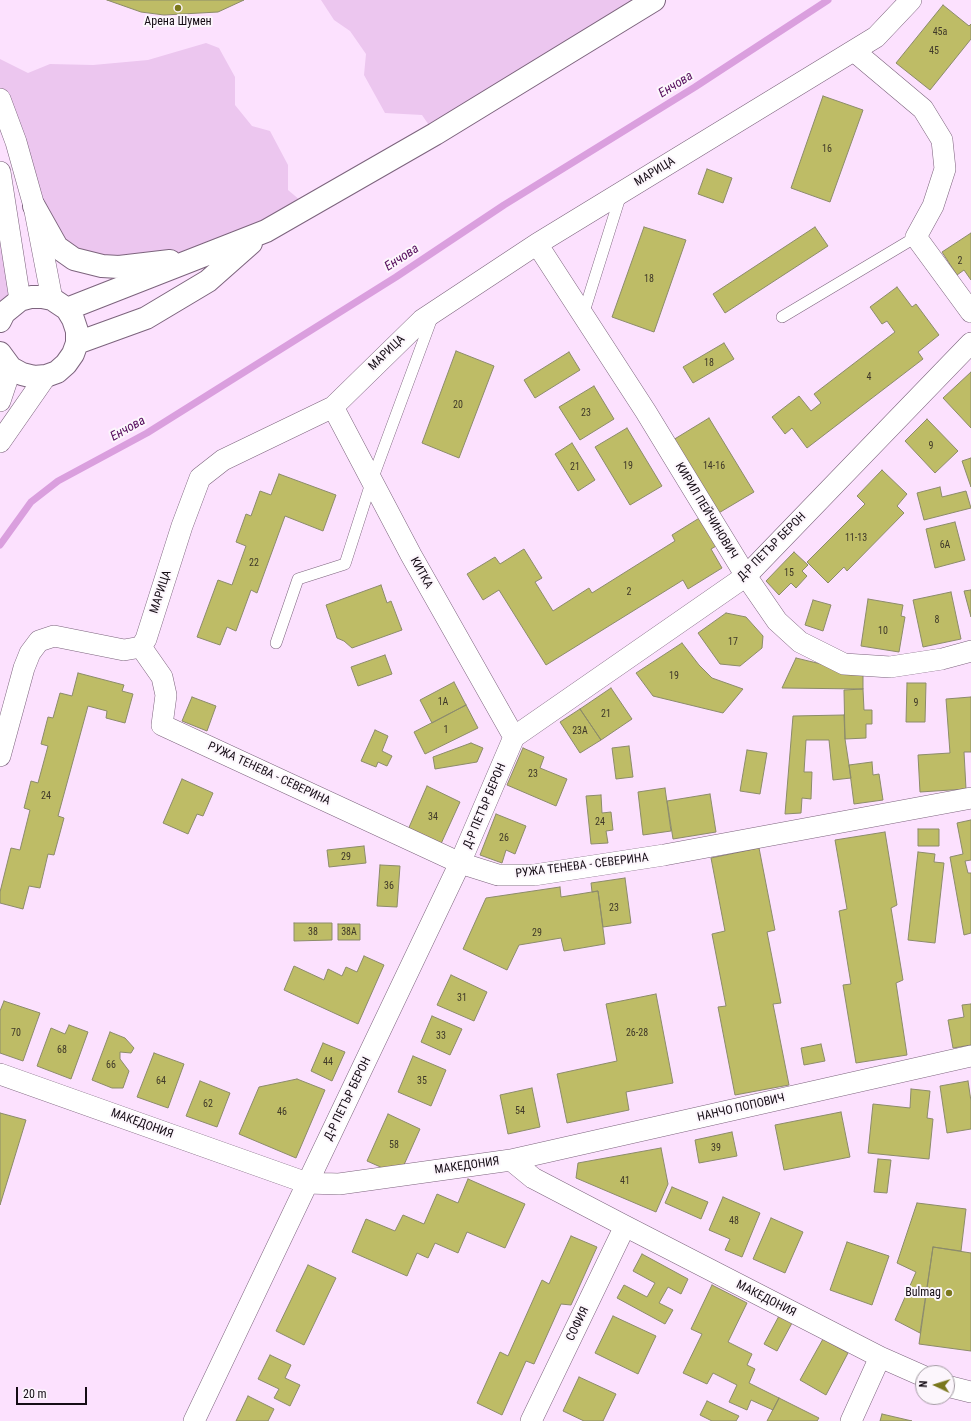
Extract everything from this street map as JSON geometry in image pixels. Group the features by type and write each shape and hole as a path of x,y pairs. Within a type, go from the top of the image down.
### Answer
{"main road":[{"path":"59,304 200,258 266,231 435,134 654,0"},
{"path":"34,206 57,246 74,259 88,264 119,267 200,258"},
{"path":"77,343 146,318 208,281 266,231"},
{"path":"4,360 22,374 34,377 46,376 57,372 66,364 73,354 77,343 75,325 59,304 42,297 31,297 6,312"}],"street":[{"name":"МАРИЦА","path":"141,647 146,639 200,478 223,460 333,407 422,320 434,311 537,244 876,37 911,0"},
{"path":"854,51 923,109 942,140 945,169 933,206 916,236 971,312"},
{"path":"0,99 16,142 59,304"},
{"path":"0,172 6,312"},
{"name":"КИРИЛ ПЕЙЧИНОВИЧ","path":"537,244 646,412 746,576 777,621 800,642 844,664 890,667 942,659 971,651"},
{"name":"Д-Р ПЕТЪР БЕРОН","path":"194,1421 460,864 514,737 746,576 971,343"},
{"path":"0,401 4,360"},
{"path":"0,442 46,376"},
{"name":"КИТКА","path":"333,407 411,555 514,737"},
{"path":"0,756 24,668 30,653 39,641 54,636 124,650 141,647"},
{"name":"РУЖА ТЕНЕВА - СЕВЕРИНА","path":"141,647 162,677 166,695 162,724 460,864 498,875 534,875 664,855 971,798"},
{"name":"НАНЧО ПОПОВИЧ","path":"511,1160 971,1056"},
{"name":"МАКЕДОНИЯ","path":"0,1074 307,1183 339,1184 511,1160 533,1178 880,1357 915,1372"},
{"name":"СОФИЯ","path":"532,1421 625,1226"},
{"path":"851,1421 880,1357"},
{"path":"955,1388 971,1392"}],"lane":[{"path":"583,315 621,192"},
{"path":"782,317 916,236"},
{"path":"276,643 298,579 346,564 372,480 434,311"}],"shaded area":[{"path":"321,0 654,0 435,134 422,115 385,113 364,75 366,54 350,31 334,20"},
{"path":"206,43 219,48 235,77 235,105 252,126 270,131 288,165 288,190 307,206 266,231 149,264 57,247 0,99 0,59 28,73 50,64 93,65 148,60"},
{"path":"0,172 20,300 0,314"}],"building":[{"name":"Арена Шумен","path":"107,0 244,0 218,12 164,15 141,12"},
{"path":"943,5 969,26 971,24 971,39 930,90 896,63"},
{"path":"823,96 863,110 830,202 791,188"},
{"path":"707,169 732,178 723,203 698,194"},
{"path":"644,227 686,240 654,332 612,317"},
{"path":"815,227 828,246 725,313 713,294"},
{"path":"971,233 971,280 964,270 957,275 942,252"},
{"path":"897,287 912,307 916,304 939,335 918,352 923,359 807,448 792,428 785,434 772,417 799,396 811,411 821,403 814,394 895,332 887,321 882,324 870,307"},
{"path":"724,343 734,359 693,383 683,367"},
{"path":"456,351 494,366 459,458 422,443"},
{"path":"569,352 580,370 535,398 524,380"},
{"path":"971,372 971,428 943,398"},
{"path":"594,386 614,419 580,440 559,407"},
{"path":"709,418 754,492 717,514 673,440"},
{"path":"927,419 958,451 935,473 905,441"},
{"path":"627,428 662,486 630,505 595,447"},
{"path":"572,443 595,480 578,491 555,454"},
{"path":"971,458 971,487 962,461"},
{"path":"882,470 907,494 897,506 904,513 847,571 844,567 828,583 807,562 865,504 857,496"},
{"path":"279,474 336,495 323,531 285,516 257,593 251,590 236,631 227,627 220,645 197,637 218,580 232,585 246,546 236,542 246,514 251,516 260,491 271,495"},
{"path":"940,487 942,497 966,491 971,508 924,520 917,493"},
{"path":"701,517 718,545 711,549 722,568 688,589 683,580 546,665 499,590 483,600 467,574 495,557 500,564 524,549 542,578 535,582 553,611 589,588 592,593 675,541 672,535"},
{"path":"955,522 965,560 935,568 926,529"},
{"path":"794,552 808,565 802,571 807,576 796,588 791,583 779,595 766,581"},
{"path":"381,585 387,603 391,601 402,630 352,648 344,641 337,638 326,605"},
{"path":"971,590 971,617 964,591"},
{"path":"951,592 961,639 923,647 913,600"},
{"path":"868,599 903,605 901,616 905,617 899,652 861,646"},
{"path":"813,600 831,605 823,631 805,625"},
{"path":"726,613 746,617 763,636 762,648 740,666 720,664 698,633"},
{"path":"682,643 699,665 712,678 743,689 723,713 653,696 636,673"},
{"path":"385,655 392,674 358,686 351,667"},
{"path":"796,658 863,674 863,689 782,688"},
{"path":"78,673 124,685 122,691 133,694 125,723 106,718 107,711 88,706 58,816 64,818 54,855 48,854 40,888 29,886 23,909 0,903 0,892 11,848 20,850 30,810 24,808 31,781 38,783 48,746 41,744 48,717 53,718 60,693 72,696"},
{"path":"454,682 466,705 432,723 420,700"},
{"path":"907,683 926,683 925,722 906,722"},
{"path":"611,688 632,719 601,740 580,709"},
{"path":"863,689 864,710 872,710 872,724 866,724 866,738 845,739 844,690"},
{"path":"192,697 216,706 207,731 182,721"},
{"path":"971,697 971,752 964,752 966,789 920,792 918,755 950,753 946,699"},
{"path":"466,705 478,728 425,754 414,732"},
{"path":"580,709 601,740 580,753 560,722"},
{"path":"844,715 845,739 851,778 833,780 829,740 806,740 804,772 812,772 811,799 802,798 801,813 785,814 793,716"},
{"path":"375,730 388,736 382,751 392,756 387,766 378,762 376,767 361,761"},
{"path":"471,743 483,748 477,762 435,769 433,757"},
{"path":"629,746 633,777 616,779 612,748"},
{"path":"523,748 544,757 540,768 567,779 556,806 507,785"},
{"path":"747,750 767,753 760,794 740,791"},
{"path":"872,762 873,775 879,774 883,800 854,804 849,765"},
{"path":"182,779 213,793 203,816 197,814 188,834 163,823"},
{"path":"427,786 460,802 440,846 407,832"},
{"path":"665,788 671,831 643,835 638,792"},
{"path":"710,794 716,832 673,839 667,801"},
{"path":"601,795 602,813 611,812 613,830 606,831 608,843 591,844 586,796"},
{"path":"496,814 526,826 515,854 506,850 502,863 480,855"},
{"path":"971,820 971,860 965,861 968,873 971,873 971,933 964,935 950,857 963,854 957,823"},
{"path":"918,829 939,829 939,846 918,846"},
{"path":"885,832 897,905 891,908 903,980 896,983 907,1055 856,1063 843,985 851,984 839,911 847,909 835,840"},
{"path":"364,846 366,863 329,867 327,850"},
{"path":"759,848 775,930 767,932 781,1003 773,1004 789,1085 735,1095 718,1007 726,1006 712,934 725,931 711,858"},
{"path":"918,852 935,854 934,862 944,863 935,943 908,940"},
{"path":"380,865 400,866 397,907 377,906"},
{"path":"625,878 631,923 603,927 598,891 592,892 591,883"},
{"path":"560,887 561,897 598,891 605,944 564,951 561,938 519,945 507,970 463,949 486,898"},
{"path":"294,923 332,923 332,940 294,941"},
{"path":"338,924 360,924 360,940 338,940"},
{"path":"364,956 384,965 358,1024 284,990 294,966 324,980 328,969 342,976 346,967 357,972"},
{"path":"451,975 487,992 474,1021 437,1005"},
{"path":"656,994 673,1083 626,1092 629,1110 567,1123 557,1074 617,1061 606,1004"},
{"path":"4,1001 40,1013 23,1061 0,1053 0,1011"},
{"path":"971,1004 971,1045 953,1048 948,1020 964,1017 962,1005"},
{"path":"432,1016 462,1029 450,1055 421,1042"},
{"path":"69,1025 88,1032 71,1079 37,1066 51,1028 65,1034"},
{"path":"110,1032 125,1038 134,1048 131,1053 120,1052 120,1059 129,1071 123,1088 112,1088 92,1080"},
{"path":"323,1043 345,1052 332,1081 311,1071"},
{"path":"821,1044 825,1061 804,1065 801,1048"},
{"path":"154,1053 184,1064 168,1108 137,1097"},
{"path":"413,1056 446,1070 431,1106 398,1092"},
{"path":"297,1079 325,1090 296,1158 239,1134 259,1087"},
{"path":"200,1081 230,1093 217,1127 186,1116"},
{"path":"968,1081 971,1101 971,1129 947,1133 940,1086"},
{"path":"532,1088 540,1127 508,1134 500,1095"},
{"path":"911,1089 930,1091 927,1118 933,1119 929,1159 868,1153 873,1104 910,1108"},
{"path":"841,1112 850,1157 784,1170 775,1125"},
{"path":"0,1113 26,1120 0,1205"},
{"path":"388,1114 420,1129 403,1167 385,1169 367,1161"},
{"path":"732,1132 737,1156 699,1163 695,1140"},
{"path":"661,1148 668,1184 656,1212 576,1178 578,1163"},
{"path":"878,1159 891,1160 887,1193 874,1192"},
{"path":"468,1179 525,1204 505,1248 467,1232 458,1253 435,1243 428,1258 417,1253 407,1276 352,1252 366,1219 395,1231 403,1215 424,1224 437,1194 458,1203"},
{"path":"672,1187 708,1202 701,1219 665,1203"},
{"path":"723,1197 760,1213 742,1257 725,1250 730,1239 709,1230"},
{"path":"917,1203 966,1209 961,1251 933,1247 920,1333 895,1320 916,1272 897,1263"},
{"path":"771,1218 803,1232 785,1273 753,1259"},
{"path":"571,1236 597,1247 571,1305 561,1304 534,1364 526,1361 502,1415 477,1403 500,1352 508,1356 542,1280 549,1284"},
{"path":"847,1242 889,1256 872,1305 830,1290"},
{"name":"Bulmag","path":"933,1247 971,1253 971,1351 919,1344"},
{"path":"642,1254 688,1279 681,1294 668,1287 659,1303 673,1310 665,1324 617,1298 624,1285 647,1297 655,1283 633,1271"},
{"path":"308,1265 336,1278 304,1345 276,1331"},
{"path":"712,1285 747,1303 728,1342 752,1354 747,1365 755,1369 749,1383 779,1398 773,1410 751,1400 747,1410 729,1402 737,1385 713,1373 707,1384 683,1373 702,1334 691,1329"},
{"path":"613,1316 656,1336 638,1374 595,1353"},
{"path":"779,1316 792,1323 777,1351 764,1344"},
{"path":"823,1339 848,1353 826,1395 800,1380"},
{"path":"270,1355 291,1365 285,1378 300,1385 290,1406 274,1398 279,1389 258,1379"},
{"path":"579,1377 616,1394 603,1421 584,1421 563,1411"},
{"path":"248,1396 274,1409 268,1421 236,1421"},
{"path":"779,1398 819,1418 817,1421 767,1421"},
{"path":"707,1401 739,1416 736,1421 712,1421 700,1415"},
{"path":"882,1414 912,1421 880,1421"}],"waterway":[{"name":"Енчова","path":"0,545 31,502 58,481 147,433 396,277 504,205 695,87 828,0"}],"place":[{"name":"Арена Шумен","path":"178,8"},
{"name":"Bulmag","path":"949,1293"}]}
